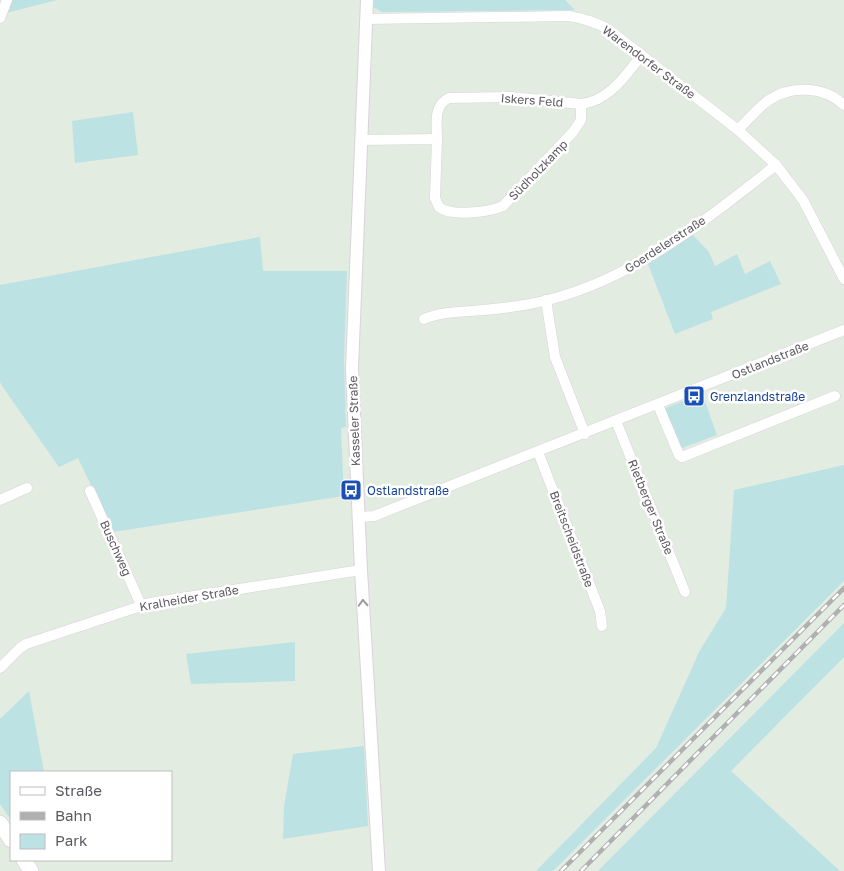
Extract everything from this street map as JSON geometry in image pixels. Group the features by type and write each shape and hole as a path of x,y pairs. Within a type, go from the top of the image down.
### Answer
{"main road":[{"path":"0,823 10,838"}],"street":[{"path":"0,18 7,0"},
{"name":"Kasseler Straße","path":"367,0 352,368 361,570 379,871"},
{"name":"Warendorfer Straße","path":"366,18 568,16 582,18 608,29 738,130 776,165 790,180 803,200 844,279"},
{"name":"Iskers Feld","path":"437,139 438,110 444,100 449,98 511,98 581,104 596,101 612,91 642,56"},
{"path":"738,130 768,100 791,91 817,91 834,96 844,105"},
{"name":"Südholzkamp","path":"437,139 435,198 439,207 450,212 497,209 508,201 574,132 580,120 581,104"},
{"path":"362,140 437,139"},
{"name":"Goerdelerstraße","path":"424,319 439,314 492,309 546,300 584,289 637,265 720,208 776,165"},
{"path":"546,300 555,357 585,434"},
{"name":"Ostlandstraße","path":"359,518 374,516 844,330"},
{"path":"658,405 678,455 682,457 835,396"},
{"name":"Rietberger Straße","path":"616,421 685,592"},
{"name":"Breitscheidstraße","path":"538,452 600,612 602,626"},
{"path":"0,500 27,488"},
{"name":"Buschweg","path":"90,490 141,606"},
{"name":"Kralheider Straße","path":"0,668 26,644 141,606 361,570"}],"green space":[{"path":"11,0 57,0 6,13"},
{"path":"373,0 565,0 575,10 382,12 373,7"},
{"path":"133,112 138,155 75,163 72,121"},
{"path":"692,234 709,252 715,266 737,254 745,274 770,261 781,284 711,312 713,319 675,334 648,264"},
{"path":"260,237 263,271 347,271 344,359 346,427 341,428 344,496 113,532 78,458 59,467 0,382 0,285"},
{"path":"702,393 717,435 682,448 679,446 665,410"},
{"path":"844,465 844,581 553,871 536,871 656,748 700,650 726,608 734,490"},
{"path":"844,623 844,657 731,771 840,871 598,871"},
{"path":"295,642 295,681 191,684 186,654"},
{"path":"29,691 44,771 10,771 10,819 0,804 0,719"},
{"path":"364,746 368,826 283,839 284,806 293,754"}],"railway":[{"path":"561,871 844,588"},
{"path":"581,871 844,605"}],"place":[{"name":"Grenzlandstraße","path":"694,396"},
{"name":"Ostlandstraße","path":"351,490"}]}
